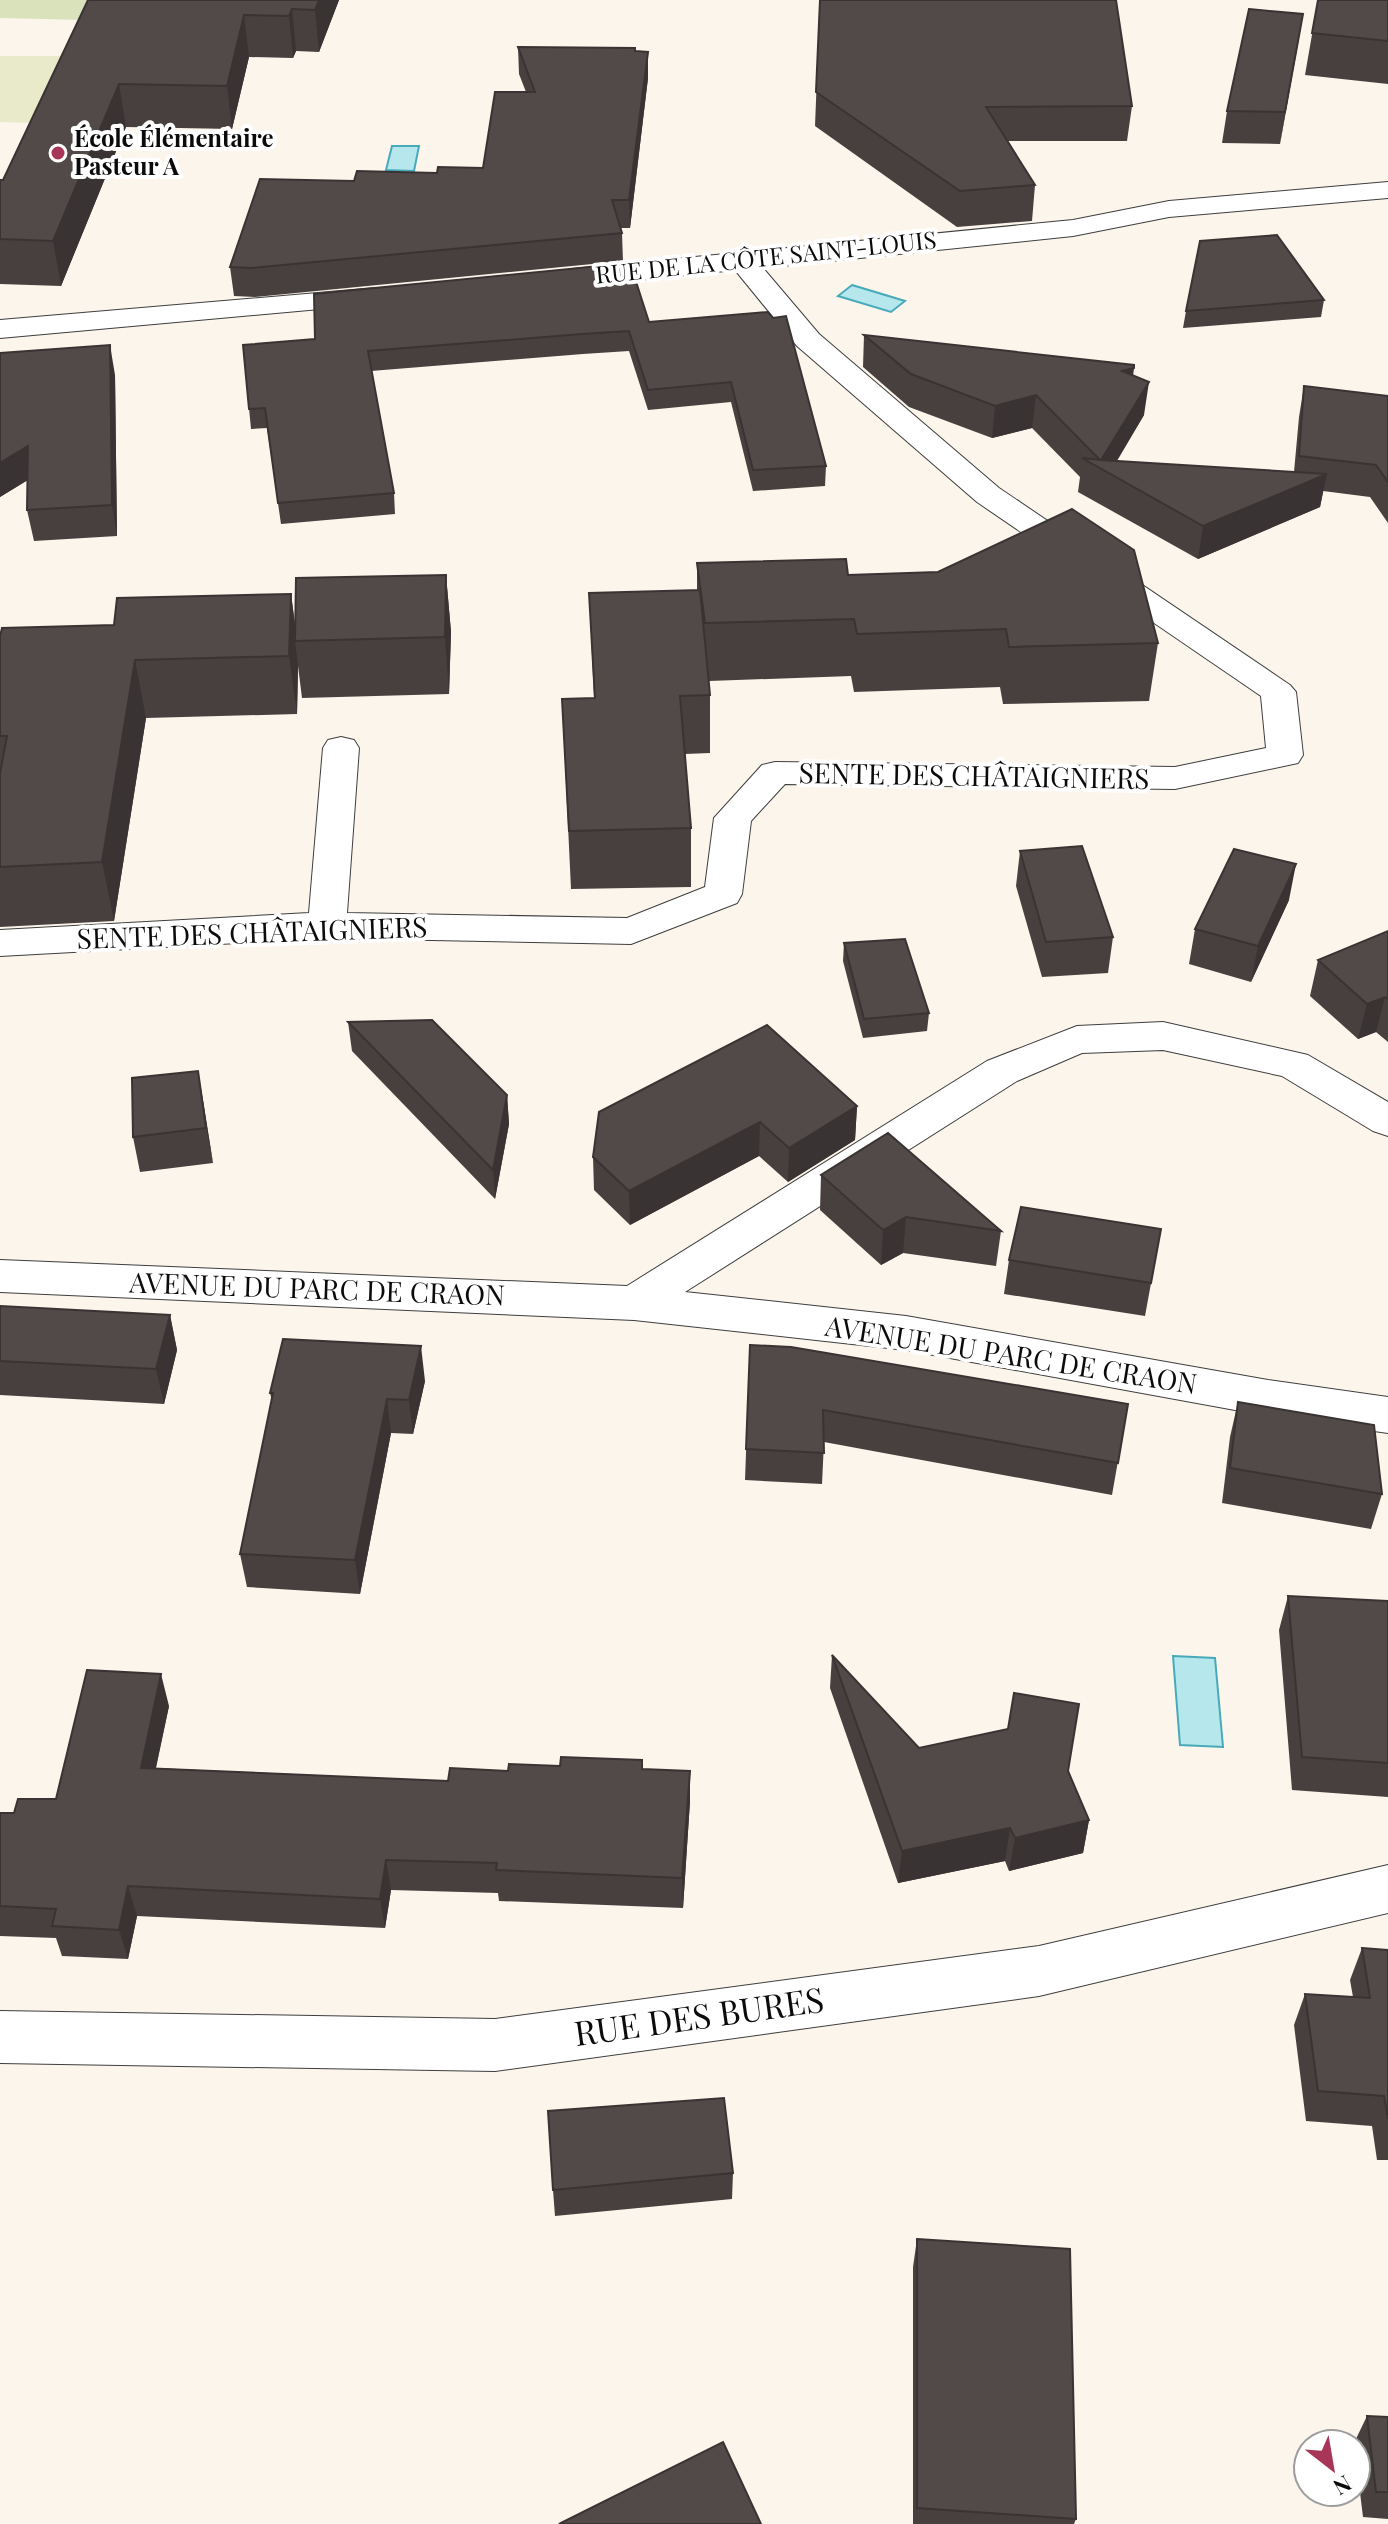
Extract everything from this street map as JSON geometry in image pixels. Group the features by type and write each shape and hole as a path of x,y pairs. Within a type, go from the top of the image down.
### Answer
{"street":[{"name":"RUE DE LA CÔTE SAINT-LOUIS","path":"538,281 1073,228 1169,209 1388,190"},
{"name":"SENTE DES CHÂTAIGNIERS","path":"0,943 327,925 631,931 723,894 733,818 775,773 1175,778 1285,755 1278,692 988,495 808,340 742,261"},
{"path":"0,329 398,295"},
{"path":"327,925 341,748"},
{"path":"634,1303 1002,1071 1077,1040 1163,1036 1294,1065 1388,1121"},
{"name":"AVENUE DU PARC DE CRAON","path":"0,1276 634,1303 906,1333 1268,1398 1388,1415"},
{"name":"RUE DES BURES","path":"0,2037 495,2045 1039,1971 1388,1889"}],"green space":[{"path":"0,0 136,0 128,21 0,18"},
{"path":"0,56 69,56 37,123 0,122"}],"water":[{"path":"392,146 419,146 414,171 386,170"},
{"path":"852,285 905,301 891,312 838,296"},
{"path":"1173,1656 1215,1658 1223,1747 1180,1745"}],"building":[{"path":"88,0 319,0 315,10 292,9 289,16 244,15 227,86 119,84 53,241 0,239 0,180 3,180"},
{"path":"820,0 1116,0 1132,106 986,107 1035,185 960,191 816,92"},
{"path":"1318,0 1388,0 1388,41 1312,33"},
{"path":"1249,9 1303,14 1285,112 1227,111"},
{"path":"518,47 635,48 635,51 648,52 629,200 612,200 622,233 251,268 230,267 260,179 354,181 357,171 437,173 438,167 483,168 495,92 535,92"},
{"path":"1277,235 1324,300 1186,311 1200,241"},
{"path":"630,263 649,322 768,312 773,318 786,316 826,466 753,470 731,382 648,390 629,331 582,334 368,351 394,493 278,503 265,408 249,409 243,345 315,339 314,294"},
{"path":"864,335 1134,365 1134,368 1122,371 1149,382 1101,460 1327,474 1203,526 1082,458 1100,460 1036,395 995,406 911,374"},
{"path":"110,345 112,505 27,510 28,446 0,463 0,353"},
{"path":"1304,386 1388,396 1388,482 1376,465 1299,456"},
{"path":"1072,509 1134,550 1158,643 1009,647 1006,629 857,634 854,619 705,623 697,563 846,559 848,575 938,572"},
{"path":"446,575 445,637 295,641 296,578"},
{"path":"700,590 710,695 680,696 691,828 569,831 562,699 595,698 589,593"},
{"path":"291,594 289,656 135,660 102,862 0,867 0,773 7,736 0,736 2,628 114,625 117,598"},
{"path":"1082,846 1113,937 1046,942 1020,851"},
{"path":"1234,849 1296,864 1258,946 1195,929"},
{"path":"1388,931 1388,999 1385,997 1367,1004 1318,960"},
{"path":"905,939 929,1013 864,1019 844,943"},
{"path":"432,1020 507,1095 493,1170 348,1022"},
{"path":"767,1025 857,1106 789,1148 760,1122 629,1191 593,1157 599,1112"},
{"path":"198,1071 206,1128 133,1137 132,1078"},
{"path":"888,1133 1001,1231 906,1217 883,1230 821,1175"},
{"path":"1021,1207 1161,1229 1151,1283 1009,1260"},
{"path":"0,1306 170,1315 156,1369 0,1361"},
{"path":"283,1339 421,1346 409,1400 387,1399 355,1560 240,1554"},
{"path":"750,1345 791,1347 1128,1404 1118,1463 823,1410 824,1453 746,1449"},
{"path":"1238,1402 1374,1425 1382,1494 1230,1468"},
{"path":"1288,1596 1388,1601 1388,1763 1302,1757"},
{"path":"832,1655 919,1748 1008,1729 1014,1693 1079,1704 1068,1771 1089,1820 1015,1838 1010,1828 902,1851"},
{"path":"87,1670 161,1674 141,1768 448,1781 450,1768 508,1771 509,1764 560,1766 561,1757 642,1760 642,1769 690,1771 682,1878 496,1870 497,1863 386,1860 380,1899 128,1886 119,1930 52,1926 56,1909 0,1906 0,1813 14,1813 18,1799 56,1799"},
{"path":"1362,1948 1388,1950 1388,2119 1384,2096 1318,2091 1305,1994 1370,1998"},
{"path":"724,2098 733,2173 553,2190 548,2111"},
{"path":"917,2239 1070,2249 1076,2519 917,2508"},
{"path":"1367,2416 1388,2417 1388,2492 1376,2492 1372,2428 1368,2428"},
{"path":"723,2442 761,2524 559,2524"}],"place":[{"name":"École Élémentaire Pasteur A","path":"58,153"}]}
